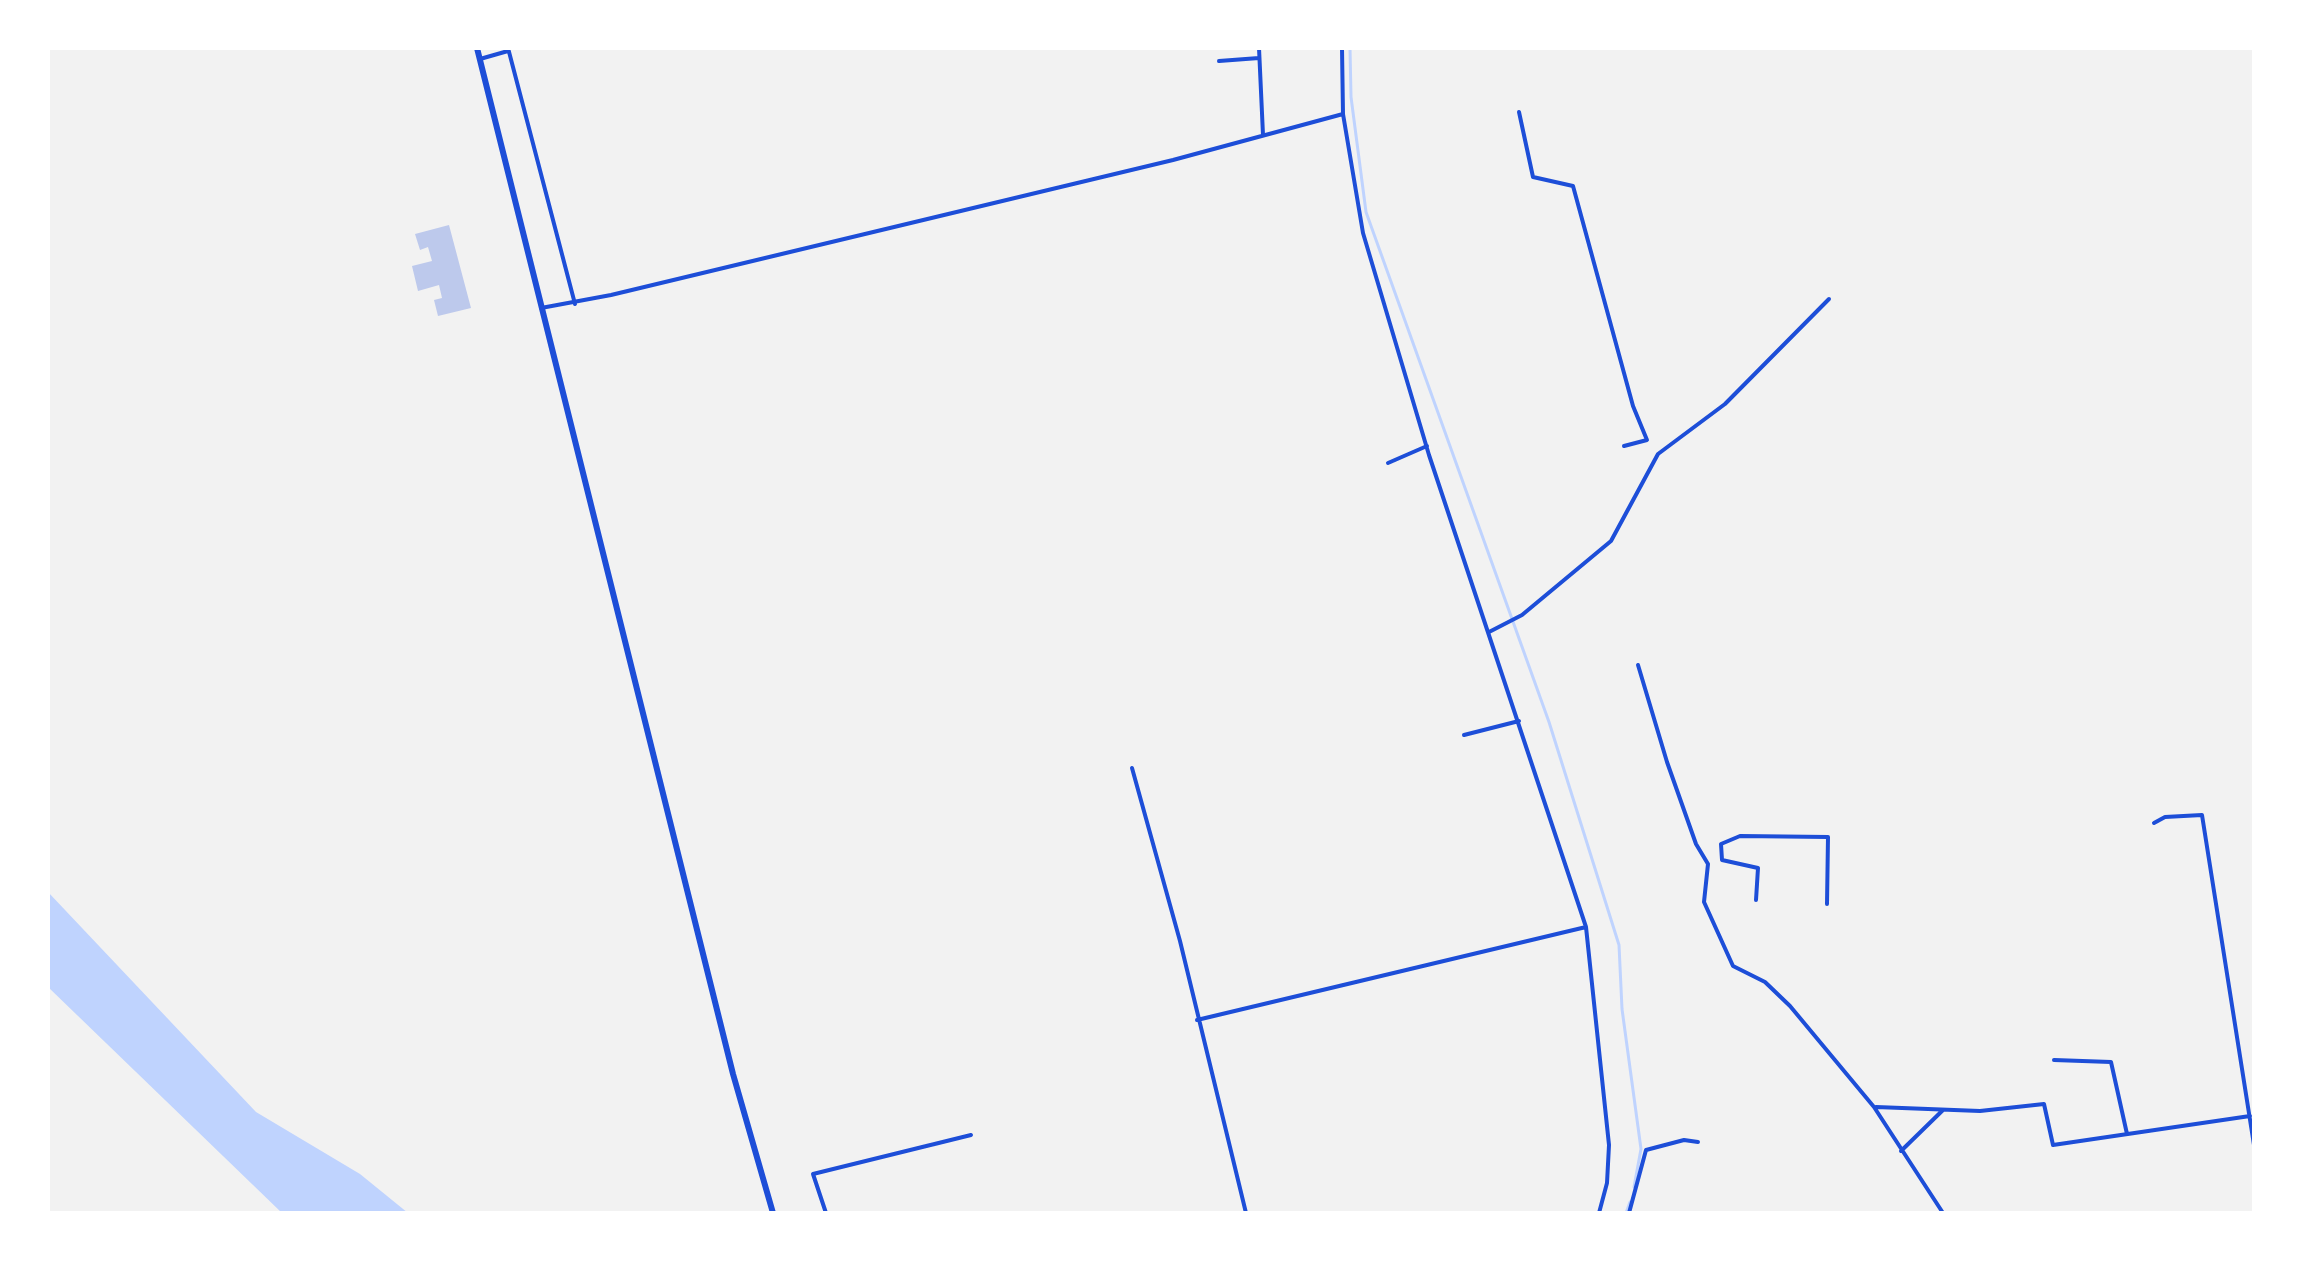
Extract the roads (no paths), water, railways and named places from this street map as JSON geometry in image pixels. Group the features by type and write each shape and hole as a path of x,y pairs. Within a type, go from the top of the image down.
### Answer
{"street":[{"path":"477,48 733,1074 773,1213"},
{"path":"1259,48 1263,135"},
{"path":"1342,48 1343,114 1363,233 1427,446 1586,927 1609,1145 1607,1183 1599,1213"},
{"path":"480,59 509,50 575,304"},
{"path":"1219,61 1259,58"},
{"path":"1519,112 1533,177 1573,186 1633,406 1647,440 1624,446"},
{"path":"541,308 575,304 1173,160 1343,114"},
{"path":"1489,632 1514,620 1611,541 1658,454 1725,404 1829,299"},
{"path":"1388,463 1427,446"},
{"path":"1638,665 1667,762 1696,844 1708,864 1704,902 1733,966 1765,982 1790,1006 1874,1107 1943,1213"},
{"path":"1464,735 1519,721"},
{"path":"1132,768 1180,941 1246,1213"},
{"path":"2154,823 2165,817 2202,815 2254,1145"},
{"path":"1756,900 1758,868 1722,860 1721,844 1740,836 1828,837 1827,904"},
{"path":"1197,1020 1586,927"},
{"path":"2054,1060 2111,1062 2127,1134"},
{"path":"1874,1107 1980,1111 2044,1104 2053,1145 2250,1116"},
{"path":"1901,1151 1943,1110"},
{"path":"826,1213 813,1174 971,1135"},
{"path":"1629,1213 1646,1150 1684,1140 1698,1142"}],"water":[{"path":"48,892 256,1112 360,1174 408,1213 282,1213 48,987"}],"waterway":[{"path":"1350,48 1351,97 1366,212 1549,722 1619,945 1622,1009 1641,1149 1634,1187"},
{"path":"1626,1213 1630,1202"}]}
